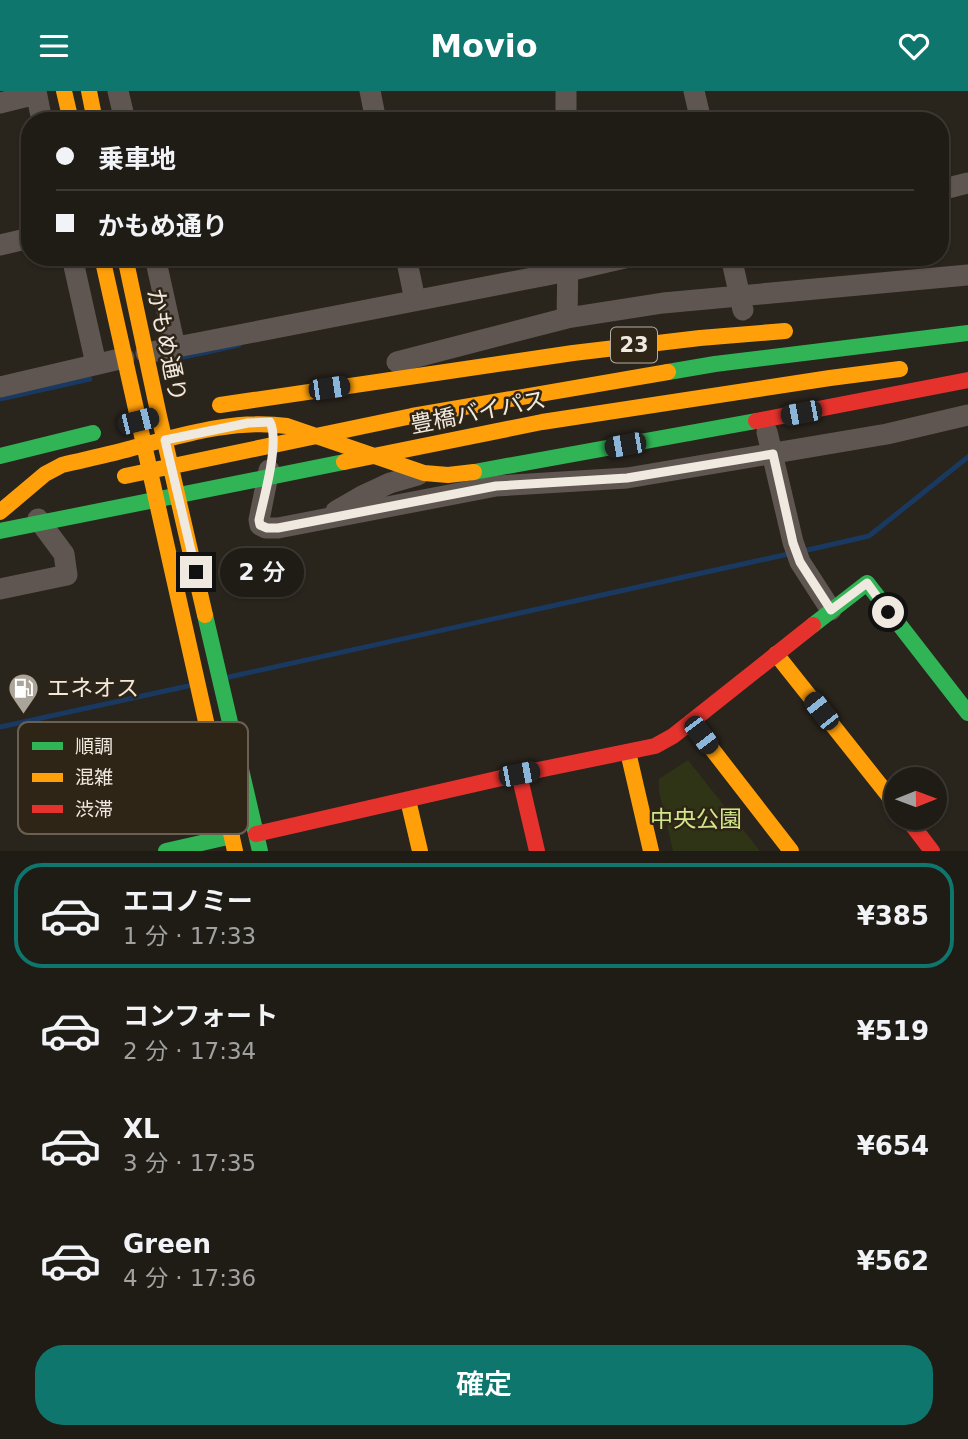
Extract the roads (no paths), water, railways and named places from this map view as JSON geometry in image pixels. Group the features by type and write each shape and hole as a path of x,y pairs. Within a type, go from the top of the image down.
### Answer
{"main road":[{"path":"64,91 69,112"},
{"path":"89,91 94,112"},
{"name":"かもめ通り","path":"104,266 124,358 125,424 144,445 206,722"},
{"name":"かもめ通り","path":"127,266 146,353 165,415 165,440 230,722"},
{"name":"23","path":"208,407 600,349 805,330"},
{"name":"豊橋バイパス","path":"106,479 412,416 715,364 968,333"},
{"name":"豊橋バイパス","path":"0,531 541,422 913,368"},
{"path":"0,512 10,498 62,465 248,423 270,422 288,426 424,473 448,475 478,472 748,423 968,380"},
{"path":"0,456 165,415"},
{"path":"10,498 53,491"},
{"path":"256,834 655,746 673,736 867,583 968,713"},
{"path":"776,654 884,790"},
{"path":"691,722 791,851"},
{"path":"628,752 651,851"},
{"path":"519,774 537,851"},
{"name":"かもめ通り","path":"248,799 260,851"},
{"path":"408,800 420,851"},
{"path":"915,830 932,851"},
{"path":"166,851 233,844"}],"street":[{"path":"118,91 123,112"},
{"path":"370,91 374,112"},
{"path":"566,91 566,112"},
{"path":"694,91 699,112"},
{"path":"0,103 36,93 40,112"},
{"path":"949,188 968,183"},
{"path":"0,245 21,241"},
{"path":"74,266 96,364"},
{"path":"157,266 175,347"},
{"path":"408,266 415,300"},
{"path":"146,353 415,300 560,266"},
{"path":"567,318 568,266"},
{"path":"733,266 741,303"},
{"path":"302,392 318,379 567,318 663,303 741,303 968,275"},
{"path":"0,387 124,358"},
{"path":"270,422 274,436 272,456 259,520 260,525 267,528 278,528 496,486 627,478 887,434 968,415"},
{"path":"767,432 797,552 831,610"},
{"path":"323,519 390,483 424,473"},
{"path":"0,589 67,575 64,554 10,498"}],"waterway":[{"path":"184,357 239,345"},
{"path":"0,399 90,379"},
{"path":"803,551 869,536 968,457"},
{"path":"229,677 793,553"},
{"path":"23,722 188,686"},
{"path":"0,727 18,723"}],"place":[{"name":"エネオス","path":"24,715"}],"park label":[{"name":"中央公園","path":"696,819"}]}
